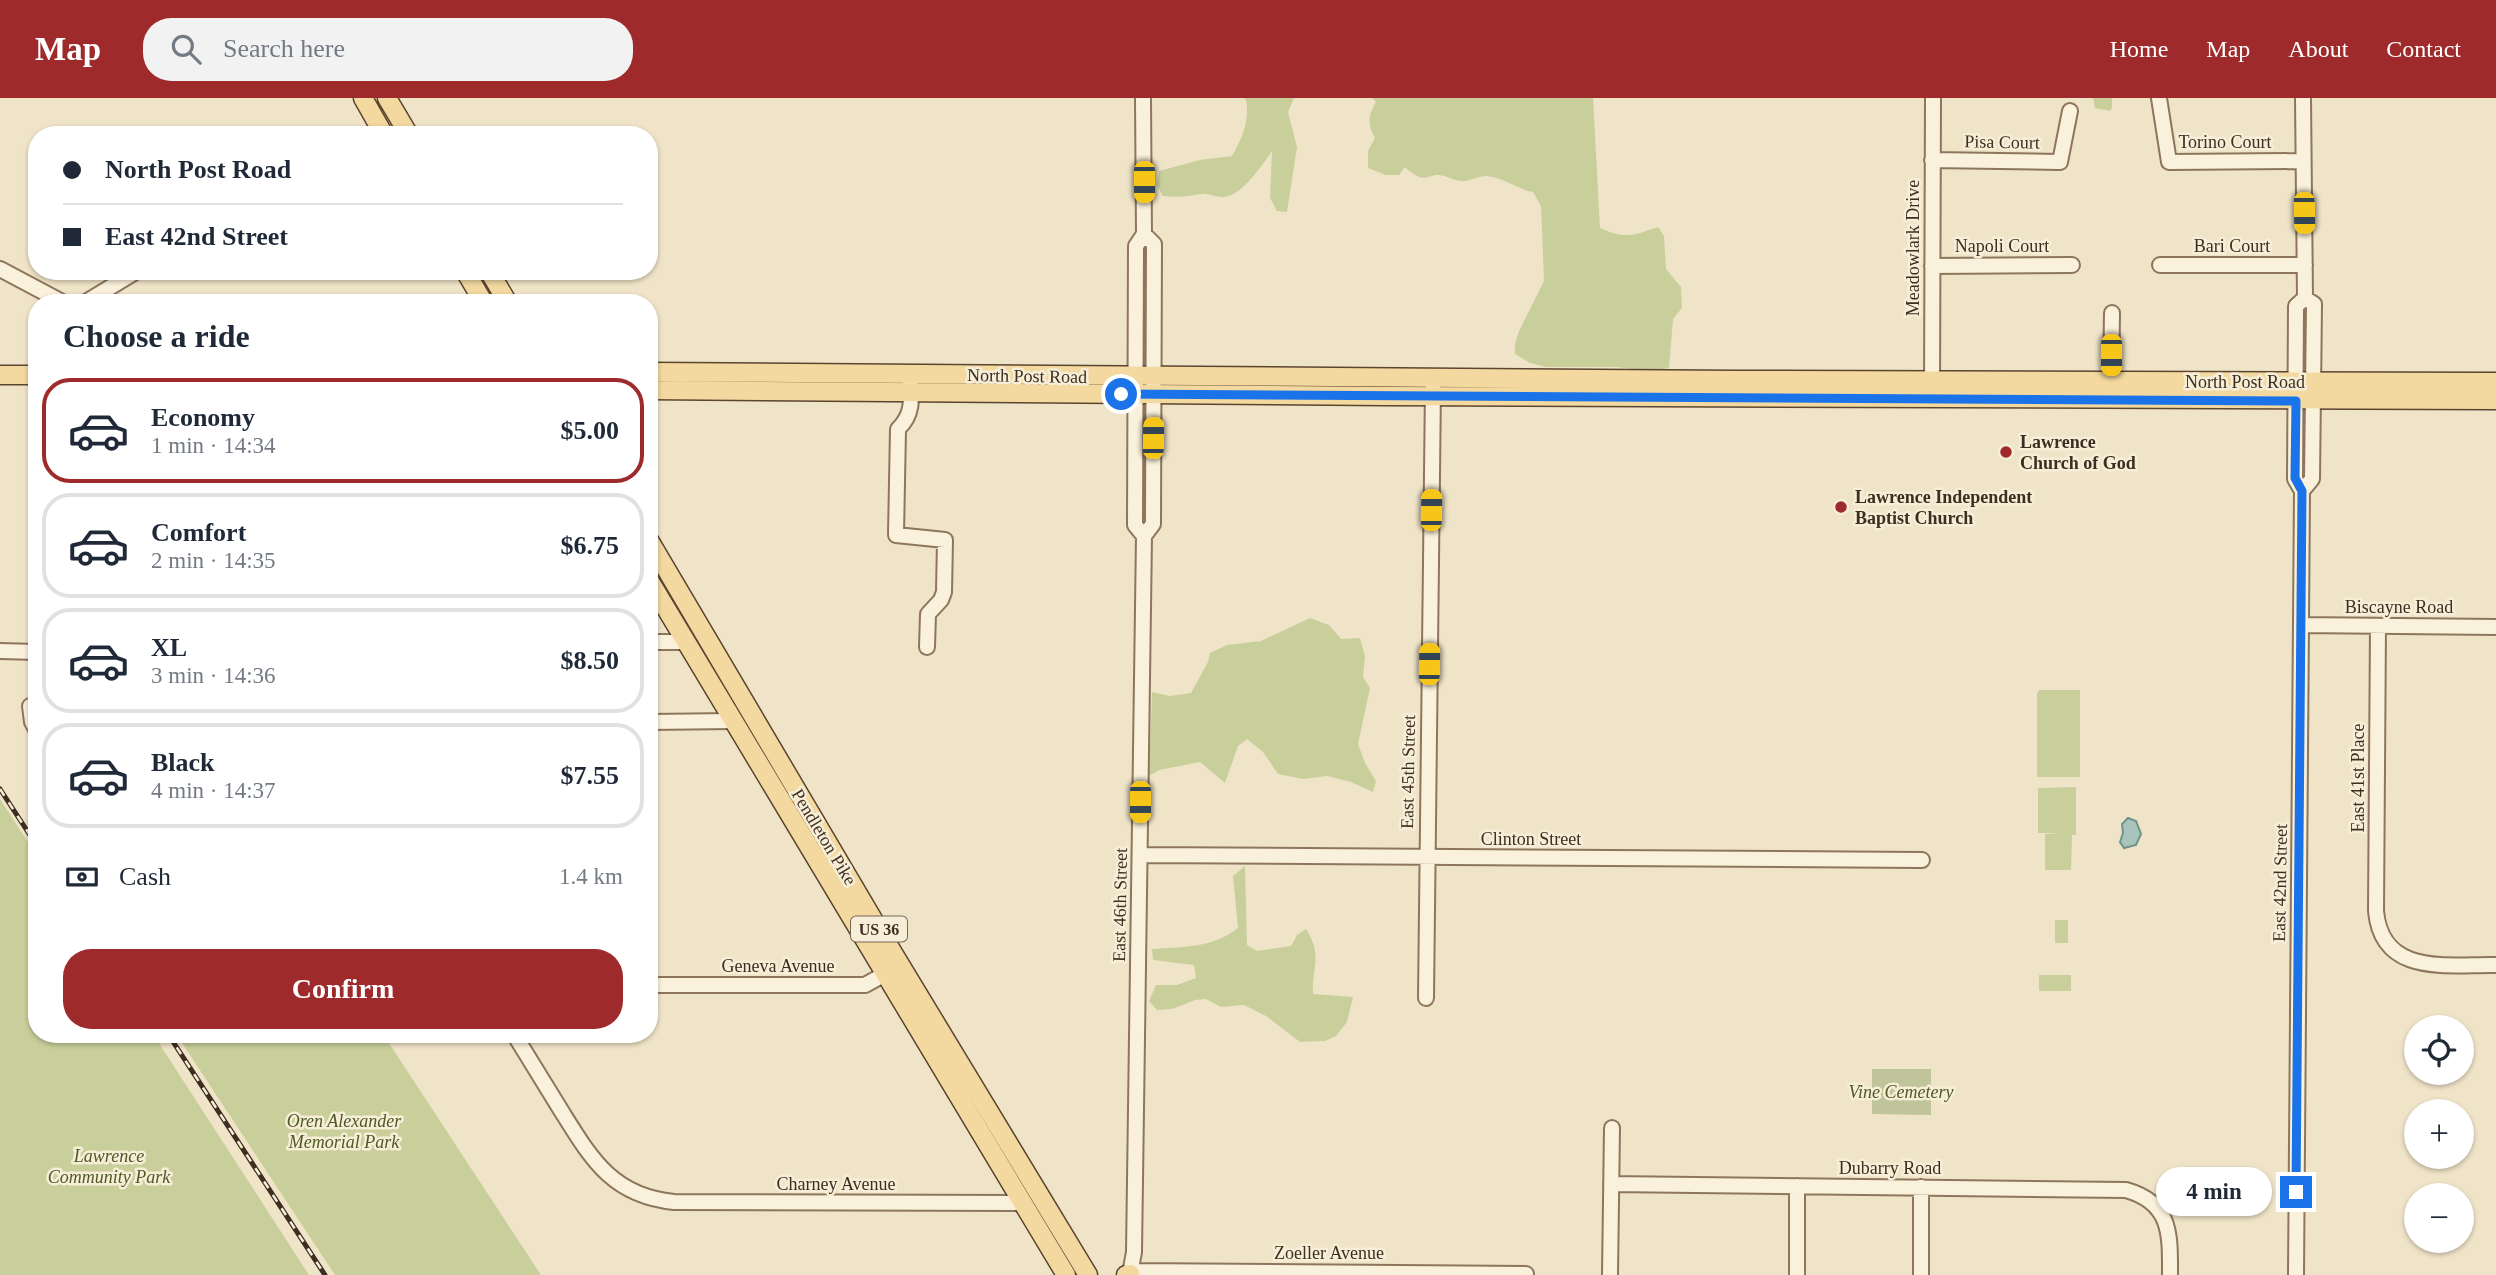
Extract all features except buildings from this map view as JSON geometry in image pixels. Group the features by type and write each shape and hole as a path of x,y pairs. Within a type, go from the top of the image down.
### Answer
{"main road":[{"path":"363,98 379,126"},
{"path":"387,98 404,126"},
{"name":"North Post Road","path":"658,372 909,384"},
{"path":"0,375 28,376"},
{"name":"North Post Road","path":"658,390 909,384 1145,385 1433,377 1932,379 2111,381 2302,394 2496,400"},
{"name":"North Post Road","path":"1145,385 1433,396 1932,398 2302,394 2314,382 2496,382"},
{"name":"Pendleton Pike","path":"658,556 741,700 1088,1275"},
{"name":"Pendleton Pike","path":"658,595 1066,1275"}],"street":[{"name":"East 46th Street","path":"1129,1274 1136,1149 1143,536 1135,525 1154,244 1144,234 1143,98"},
{"name":"Meadowlark Drive","path":"1932,398 1933,98"},
{"name":"Torino Court","path":"2160,98 2169,162 2303,161"},
{"name":"East 42nd Street","path":"2296,1275 2302,491 2295,478 2302,394 2296,306 2305,298 2302,98"},
{"name":"Pisa Court","path":"1933,160 2060,162 2070,111"},
{"name":"Napoli Court","path":"1932,266 2072,265"},
{"name":"Bari Court","path":"2160,265 2305,265"},
{"path":"0,270 47,294"},
{"path":"99,294 122,280"},
{"name":"East 42nd Street","path":"2305,298 2314,304 2314,382"},
{"path":"2111,381 2112,313"},
{"name":"East 45th Street","path":"1426,998 1433,377"},
{"path":"909,384 907,421 898,429 896,536 945,540 944,592 929,614 928,647"},
{"name":"Biscayne Road","path":"2301,625 2496,627"},
{"name":"East 41st Place","path":"2378,626 2376,911 2379,930 2396,952 2417,963 2496,965"},
{"path":"658,642 687,642"},
{"path":"0,651 28,652"},
{"path":"658,722 733,721"},
{"name":"Clinton Street","path":"1140,855 1922,860"},
{"name":"Geneva Avenue","path":"658,985 865,985 901,965"},
{"name":"Charney Avenue","path":"520,1043 596,1163 623,1187 650,1198 674,1202 1022,1203"},
{"path":"1610,1275 1612,1128"},
{"name":"Dubarry Road","path":"1611,1184 2126,1189 2149,1200 2161,1213 2170,1233 2170,1275"},
{"path":"1797,1186 1797,1275"},
{"path":"1921,1187 1921,1275"},
{"name":"Zoeller Avenue","path":"1129,1274 1526,1274"}],"green space":[{"path":"1243,98 1294,98 1288,112 1297,147 1287,212 1277,211 1270,198 1272,151 1251,178 1231,195 1163,196 1157,185 1159,171 1200,160 1232,156 1246,122 1247,107"},
{"path":"1372,98 1593,98 1600,228 1629,235 1658,227 1664,236 1666,269 1681,287 1682,308 1673,319 1669,368 1655,371 1616,367 1546,367 1530,363 1515,354 1519,331 1544,281 1541,206 1533,192 1492,177 1483,176 1462,181 1438,175 1418,177 1405,167 1399,175 1386,175 1368,168 1368,151 1375,138 1370,124 1370,116 1376,102"},
{"path":"2093,98 2112,98 2112,108 2110,111 2095,108"},
{"path":"1310,618 1329,625 1341,639 1360,638 1365,656 1363,677 1370,688 1358,744 1376,781 1373,792 1351,782 1327,776 1303,779 1278,774 1263,752 1247,739 1238,746 1225,783 1200,762 1159,770 1149,776 1152,692 1170,696 1191,693 1210,653 1227,645 1261,641"},
{"path":"2039,690 2080,690 2080,777 2037,777"},
{"path":"2076,787 2076,835 2072,835 2071,870 2045,870 2045,834 2061,833 2038,833 2038,788"},
{"name":"Lawrence Community Park","path":"0,799 28,842 28,1043 159,1043 309,1275 0,1275"},
{"path":"1245,866 1247,945 1257,951 1291,946 1297,935 1306,929 1315,954 1313,994 1353,997 1347,1022 1336,1036 1325,1041 1300,1042 1266,1016 1244,1005 1221,1007 1206,999 1195,1000 1172,1009 1157,1010 1149,1001 1156,985 1177,985 1196,978 1194,965 1153,960 1152,949 1208,943 1238,928 1233,876"},
{"path":"2055,920 2068,920 2068,943 2055,943"},
{"path":"2039,975 2071,975 2071,991 2039,991"},
{"name":"Oren Alexander Memorial Park","path":"182,1043 389,1043 541,1275 335,1275"},
{"name":"Vine Cemetery","path":"1872,1069 1931,1069 1931,1115 1872,1114"}],"water":[{"path":"2128,818 2136,821 2141,834 2136,845 2124,848 2120,842 2122,824"}],"railway":[{"path":"0,789 28,832"},
{"path":"174,1043 325,1275"}],"place":[{"name":"Lawrence Church of God","path":"2006,452"},
{"name":"Lawrence Independent Baptist Church","path":"1841,507"}],"route":[{"path":"1121,394 2296,401 2295,478 2302,491 2296,1192"}]}
